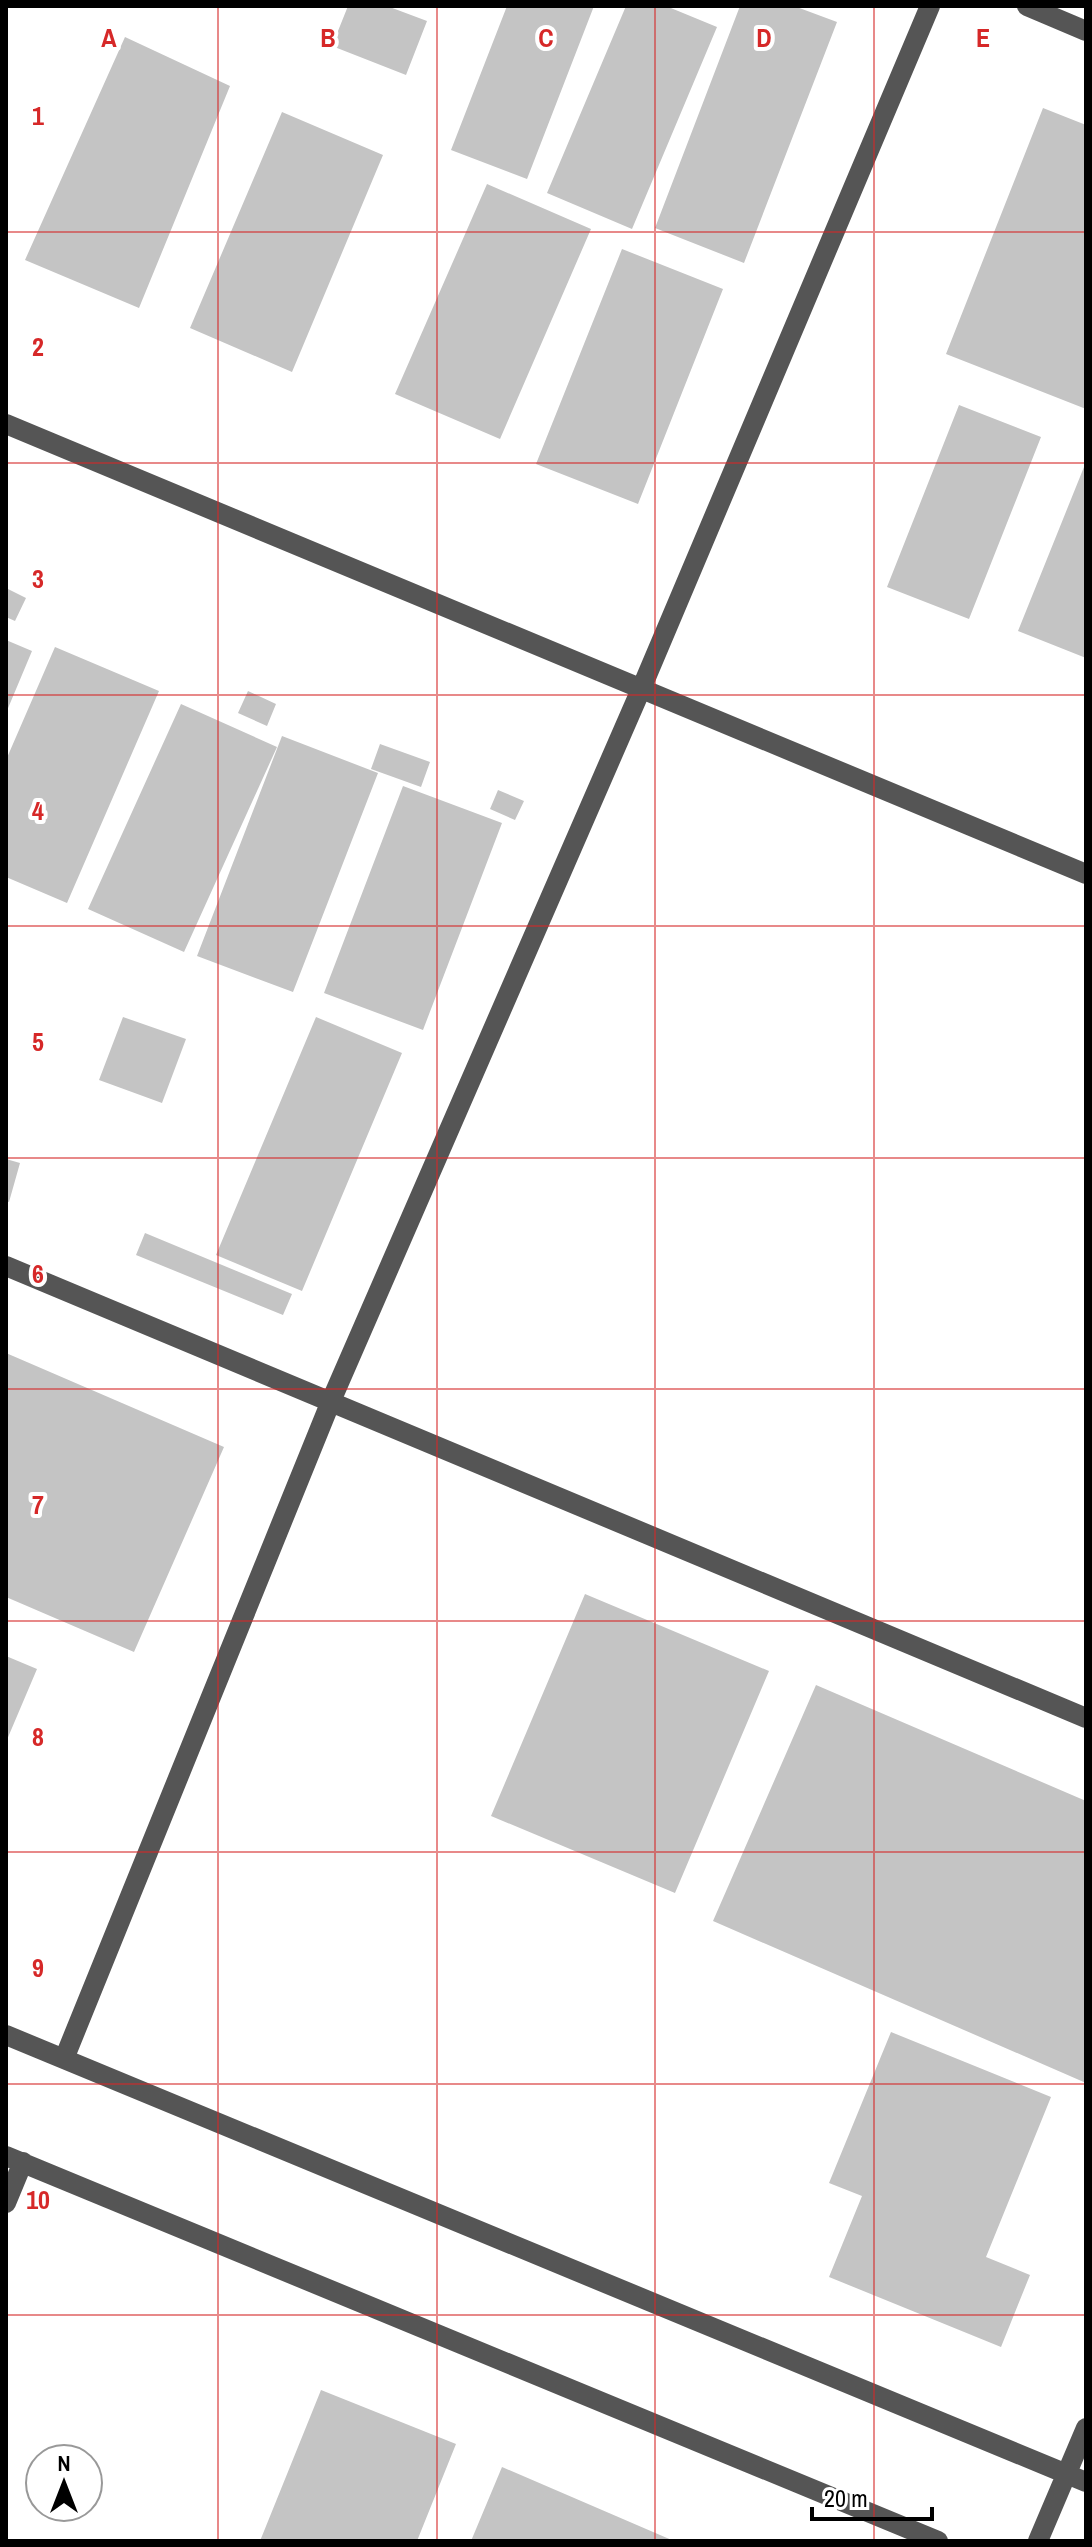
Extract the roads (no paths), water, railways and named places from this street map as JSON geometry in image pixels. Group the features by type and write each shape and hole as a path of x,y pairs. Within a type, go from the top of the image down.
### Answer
{"street":[{"path":"64,2059 331,1401 642,687 930,6"},
{"path":"1027,6 1086,31"},
{"path":"6,424 1086,874"},
{"path":"6,1266 1086,1718"},
{"path":"6,2035 1086,2482"},
{"path":"6,2203 14,2159 938,2541"},
{"path":"1038,2541 1086,2428"}]}
